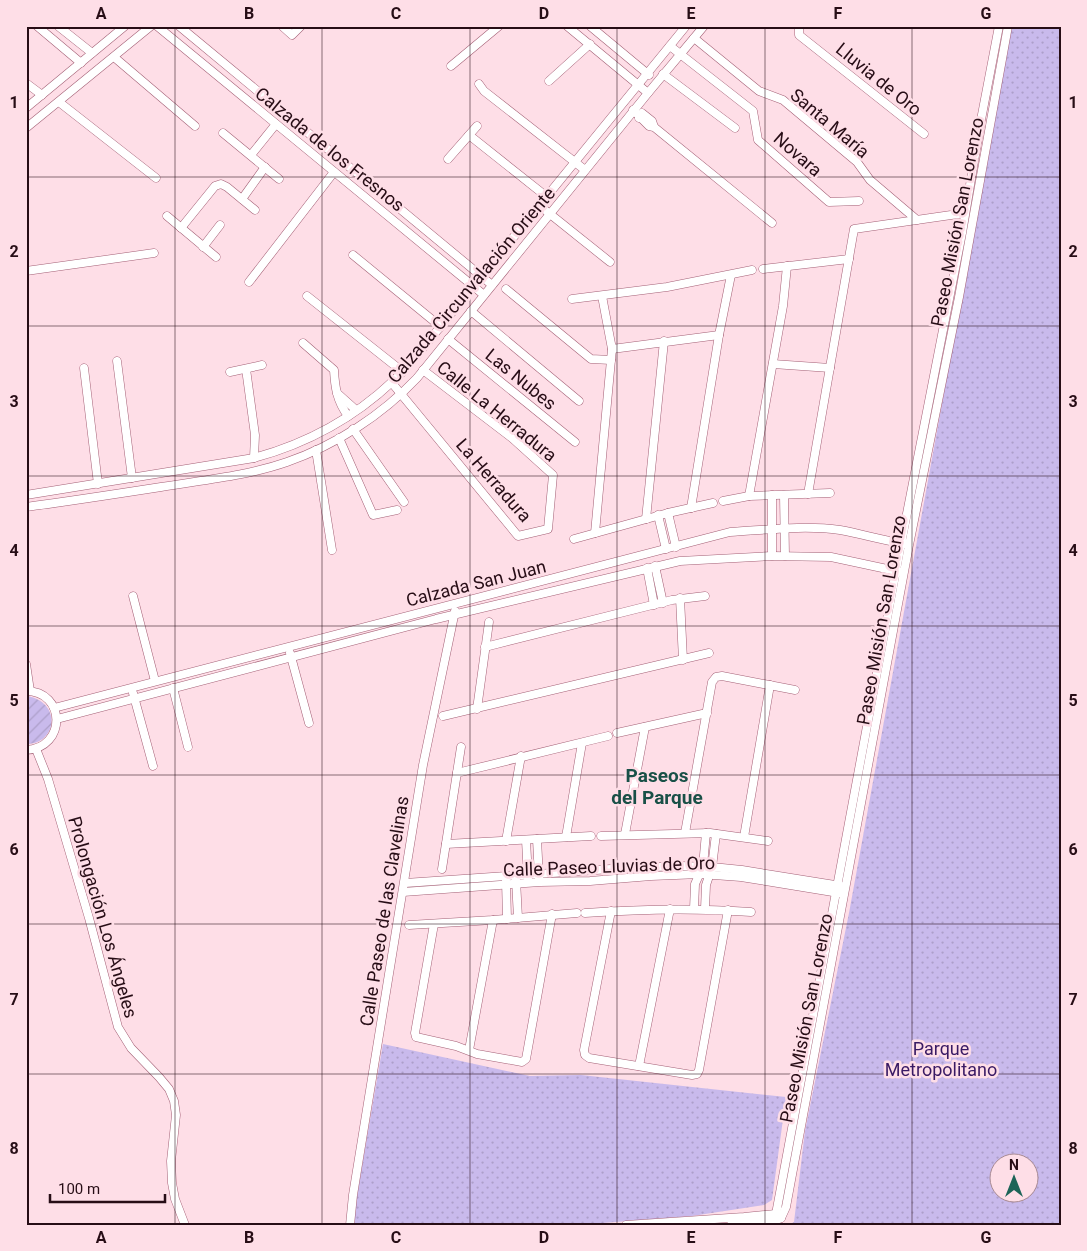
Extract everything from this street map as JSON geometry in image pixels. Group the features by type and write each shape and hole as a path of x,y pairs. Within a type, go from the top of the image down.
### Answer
{"street":[{"path":"37,26 81,63"},
{"path":"58,26 92,53"},
{"path":"26,108 125,26"},
{"path":"26,128 151,26"},
{"name":"Calzada de los Fresnos","path":"157,26 484,295"},
{"name":"Calzada de los Fresnos","path":"179,26 492,285"},
{"path":"282,26 292,35 301,26"},
{"path":"451,66 499,26"},
{"path":"568,26 648,93"},
{"path":"590,26 657,82"},
{"name":"Calzada Circunvalación Oriente","path":"26,495 263,456 310,439 348,416 392,383 403,372 686,26"},
{"name":"Calzada Circunvalación Oriente","path":"26,508 200,481 257,470 287,462 316,450 353,429 402,393 423,370 634,109 704,26"},
{"name":"Lluvia de Oro","path":"798,26 799,35 924,134"},
{"name":"Paseo Misión San Lorenzo","path":"778,1216 786,1207 845,890 900,572 999,26"},
{"name":"Paseo Misión San Lorenzo","path":"905,544 959,297 1008,26"},
{"name":"Santa María","path":"694,38 759,91 783,100 857,162 870,180 917,220"},
{"path":"549,81 590,44"},
{"name":"Novara","path":"670,46 753,111 758,140 829,202 859,201"},
{"path":"114,57 195,126"},
{"path":"663,74 735,128"},
{"path":"26,83 42,95"},
{"path":"479,84 484,91 585,170"},
{"path":"59,102 156,178"},
{"path":"634,109 649,126 654,127 772,223"},
{"path":"251,155 276,124"},
{"path":"448,159 477,126"},
{"path":"223,133 279,178"},
{"path":"469,134 546,197"},
{"path":"320,161 329,150"},
{"path":"242,199 265,167"},
{"path":"249,282 334,172"},
{"path":"181,228 216,186 221,184 255,210"},
{"path":"384,213 393,203"},
{"path":"540,206 610,262"},
{"path":"808,494 854,229 965,213"},
{"path":"167,216 216,257"},
{"path":"203,247 220,225"},
{"path":"26,271 154,253"},
{"path":"353,255 441,327"},
{"path":"763,268 849,259"},
{"path":"749,496 783,306 787,266"},
{"path":"572,299 667,287 752,270"},
{"path":"690,508 731,274"},
{"path":"506,288 590,358 611,360"},
{"path":"307,296 403,372"},
{"path":"595,533 612,349 602,296"},
{"path":"471,311 579,401"},
{"path":"612,349 719,335"},
{"name":"Las Nubes","path":"448,339 575,442"},
{"path":"646,519 664,341"},
{"path":"303,343 334,370 336,392 341,406 348,416"},
{"path":"117,361 132,478"},
{"path":"773,364 830,368"},
{"path":"230,372 262,366"},
{"path":"84,368 98,484"},
{"path":"246,369 255,435 254,458"},
{"name":"Calle La Herradura","path":"423,370 512,438 553,475"},
{"name":"La Herradura","path":"392,383 518,536 548,528 553,475"},
{"path":"336,392 356,410"},
{"path":"353,429 404,502"},
{"path":"255,435 263,456"},
{"path":"339,438 373,515 397,510"},
{"path":"316,450 332,550"},
{"path":"198,468 200,481"},
{"path":"723,501 749,496 830,493"},
{"path":"772,495 772,556"},
{"path":"784,495 785,556"},
{"path":"574,539 668,512 713,502"},
{"path":"668,512 676,547"},
{"path":"658,515 666,549"},
{"name":"Calzada San Juan","path":"54,708 730,532 784,529 840,530 905,544"},
{"path":"691,542 693,559"},
{"name":"Calzada San Juan","path":"57,719 454,615 647,568 693,559 772,556 831,558 900,572"},
{"path":"656,566 663,602"},
{"path":"647,568 654,605"},
{"path":"580,572 584,584"},
{"name":"Paseo Misión San Lorenzo","path":"778,1216 836,889 900,572"},
{"path":"133,596 155,681"},
{"path":"485,647 680,598 705,596"},
{"path":"680,598 683,660"},
{"name":"Calle Paseo de las Clavelinas","path":"350,1225 353,1195 423,765 456,603"},
{"path":"477,709 489,622"},
{"path":"288,647 309,723"},
{"path":"443,716 709,654"},
{"path":"26,664 28,691 42,694 47,698 54,708 57,719 56,729 52,737 36,749 26,750"},
{"path":"685,833 712,682 716,677 722,676 795,690"},
{"path":"744,837 770,686"},
{"path":"131,687 153,766"},
{"path":"173,688 188,747"},
{"path":"617,734 645,726 707,714"},
{"path":"625,834 645,726"},
{"path":"457,773 608,736"},
{"path":"566,837 582,743"},
{"path":"442,869 461,747"},
{"name":"Prolongación Los Ángeles","path":"36,749 48,779 84,900 118,1027 131,1048 159,1076 169,1089 174,1101 176,1114 171,1161 172,1183 175,1199 184,1225"},
{"path":"506,841 521,756"},
{"path":"600,836 706,833 768,841"},
{"path":"694,909 695,884 701,870 706,833"},
{"path":"705,909 706,885 711,870 716,834"},
{"path":"446,844 592,836"},
{"path":"537,839 539,878"},
{"path":"526,840 528,879"},
{"name":"Calle Paseo Lluvias de Oro","path":"403,892 625,868 711,870 742,877 845,890"},
{"path":"516,880 518,918"},
{"path":"506,881 506,919"},
{"name":"Calle Paseo Lluvias de Oro","path":"404,883 506,881"},
{"path":"639,1066 670,909"},
{"path":"585,913 670,909 751,912"},
{"path":"611,911 584,1050 585,1055 589,1058 692,1075 697,1074 699,1070 728,910"},
{"path":"409,925 506,919 577,912"},
{"path":"434,924 415,1033 416,1037 456,1046 477,1054 522,1062 526,1059 552,914"},
{"path":"469,1050 493,920"},
{"path":"626,1225 778,1216"},
{"path":"731,1225 774,1222 778,1216"}],"green space":[{"name":"Parque Metropolitano","path":"1011,26 1061,26 1061,1225 789,1225 794,1222 805,1131 849,913"},
{"path":"26,696 38,699 46,706 52,722 50,730 45,737 37,742 26,744"},
{"path":"383,1044 530,1076 581,1075 786,1097 772,1200 764,1205 692,1216 577,1225 352,1225"}],"district":[{"name":"Paseos del Parque","path":"657,786"}]}
